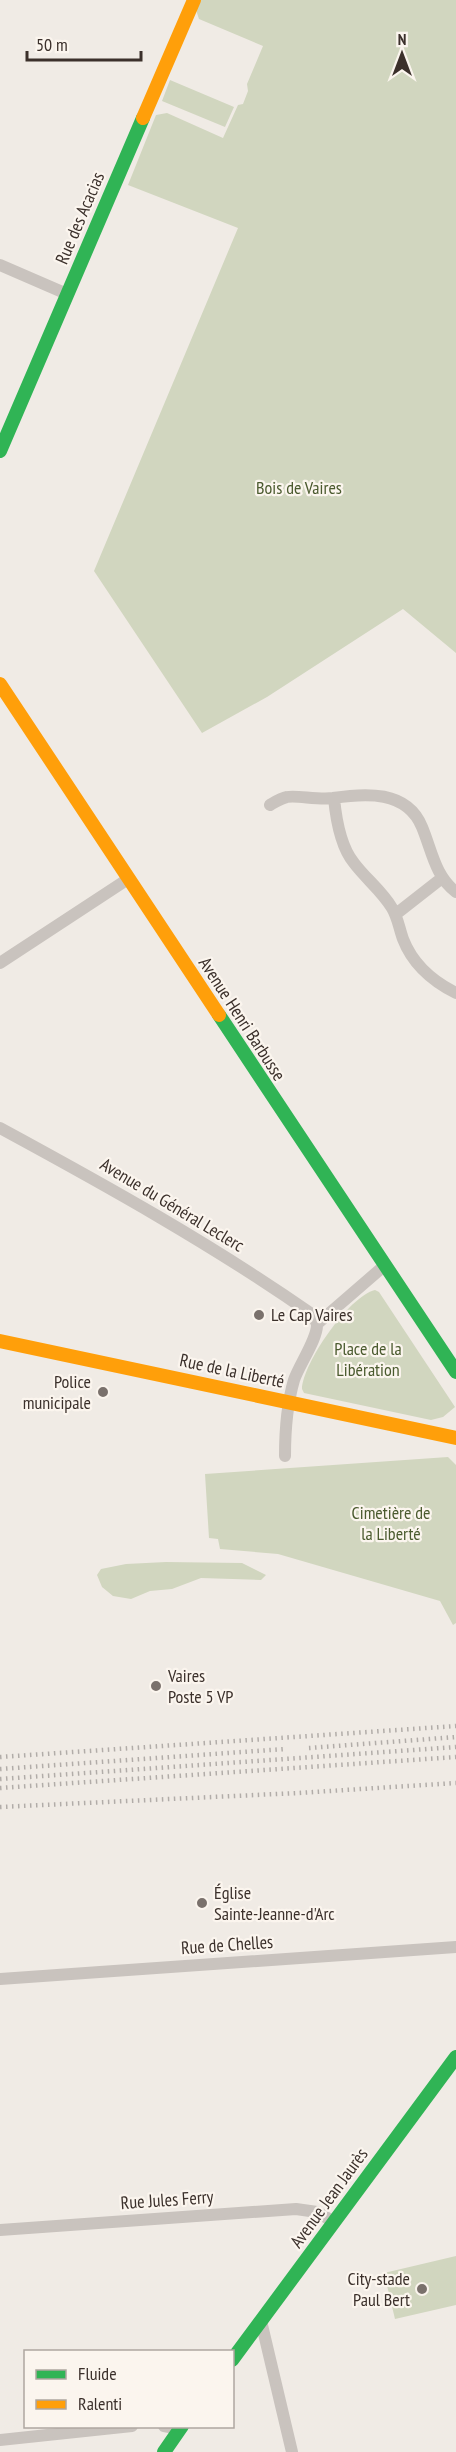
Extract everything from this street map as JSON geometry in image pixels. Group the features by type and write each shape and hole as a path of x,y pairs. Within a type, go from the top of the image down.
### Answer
{"street":[{"name":"Rue des Acacias","path":"0,452 194,0"},
{"path":"0,265 67,294"},
{"name":"Avenue Henri Barbusse","path":"0,684 456,1372"},
{"path":"270,805 288,796 314,800 357,793 389,797 403,805 421,824 442,878 456,892"},
{"path":"334,798 336,817 352,861 386,898 396,914 403,939 420,968 430,978 456,993"},
{"path":"396,914 442,878"},
{"path":"0,963 128,879"},
{"name":"Avenue du Général Leclerc","path":"0,1128 161,1217 302,1307 313,1315 317,1324"},
{"path":"285,1456 289,1402 294,1383 316,1333 317,1324 384,1266"},
{"name":"Rue de la Liberté","path":"0,1341 456,1438"},
{"name":"Rue de Chelles","path":"0,1979 456,1947"},
{"name":"Avenue Jean Jaurès","path":"234,2357 456,2059"},
{"name":"Rue Jules Ferry","path":"0,2230 296,2209 318,2212 334,2222"},
{"path":"261,2321 292,2452"},
{"path":"0,2440 122,2428"},
{"path":"164,2452 181,2428"}],"green space":[{"name":"Bois de Vaires","path":"201,0 456,0 456,653 403,609 267,697 202,733 94,571 238,228 128,185 156,115 167,113 223,138 238,105 243,104 248,91 247,84 263,46 199,19 196,10"},
{"path":"170,80 234,107 225,127 162,101"},
{"name":"Place de la Libération","path":"375,1290 379,1292 455,1407 443,1417 431,1420 304,1393 302,1389 304,1378 310,1363 329,1332 353,1304"},
{"name":"Cimetière de la Liberté","path":"448,1457 456,1465 456,1623 453,1625 440,1601 278,1554 220,1549 218,1539 209,1538 205,1474"},
{"path":"242,1563 266,1575 261,1580 201,1578 172,1589 150,1591 131,1599 113,1596 102,1587 97,1575 101,1569 126,1564"},
{"name":"City-stade Paul Bert","path":"456,2256 456,2305 395,2319 384,2273"}],"railway":[{"path":"0,1757 456,1726"},
{"path":"309,1748 456,1737"},
{"path":"0,1779 456,1747"},
{"path":"0,1769 285,1749"},
{"path":"0,1788 456,1757"},
{"path":"0,1807 456,1783"}],"traffic: fast":[{"path":"0,451 143,118"},
{"path":"219,1015 456,1372"},
{"path":"234,2357 456,2057"},
{"path":"164,2452 181,2428"}],"traffic: slow":[{"path":"143,118 194,0"},
{"path":"0,684 219,1015"},
{"path":"0,1341 456,1438"}],"place":[{"name":"Le Cap Vaires","path":"259,1315"},
{"name":"Police municipale","path":"103,1392"},
{"name":"Vaires Poste 5 VP","path":"156,1686"},
{"name":"Église Sainte-Jeanne-d'Arc","path":"202,1903"},
{"name":"City-stade Paul Bert","path":"422,2289"}]}
